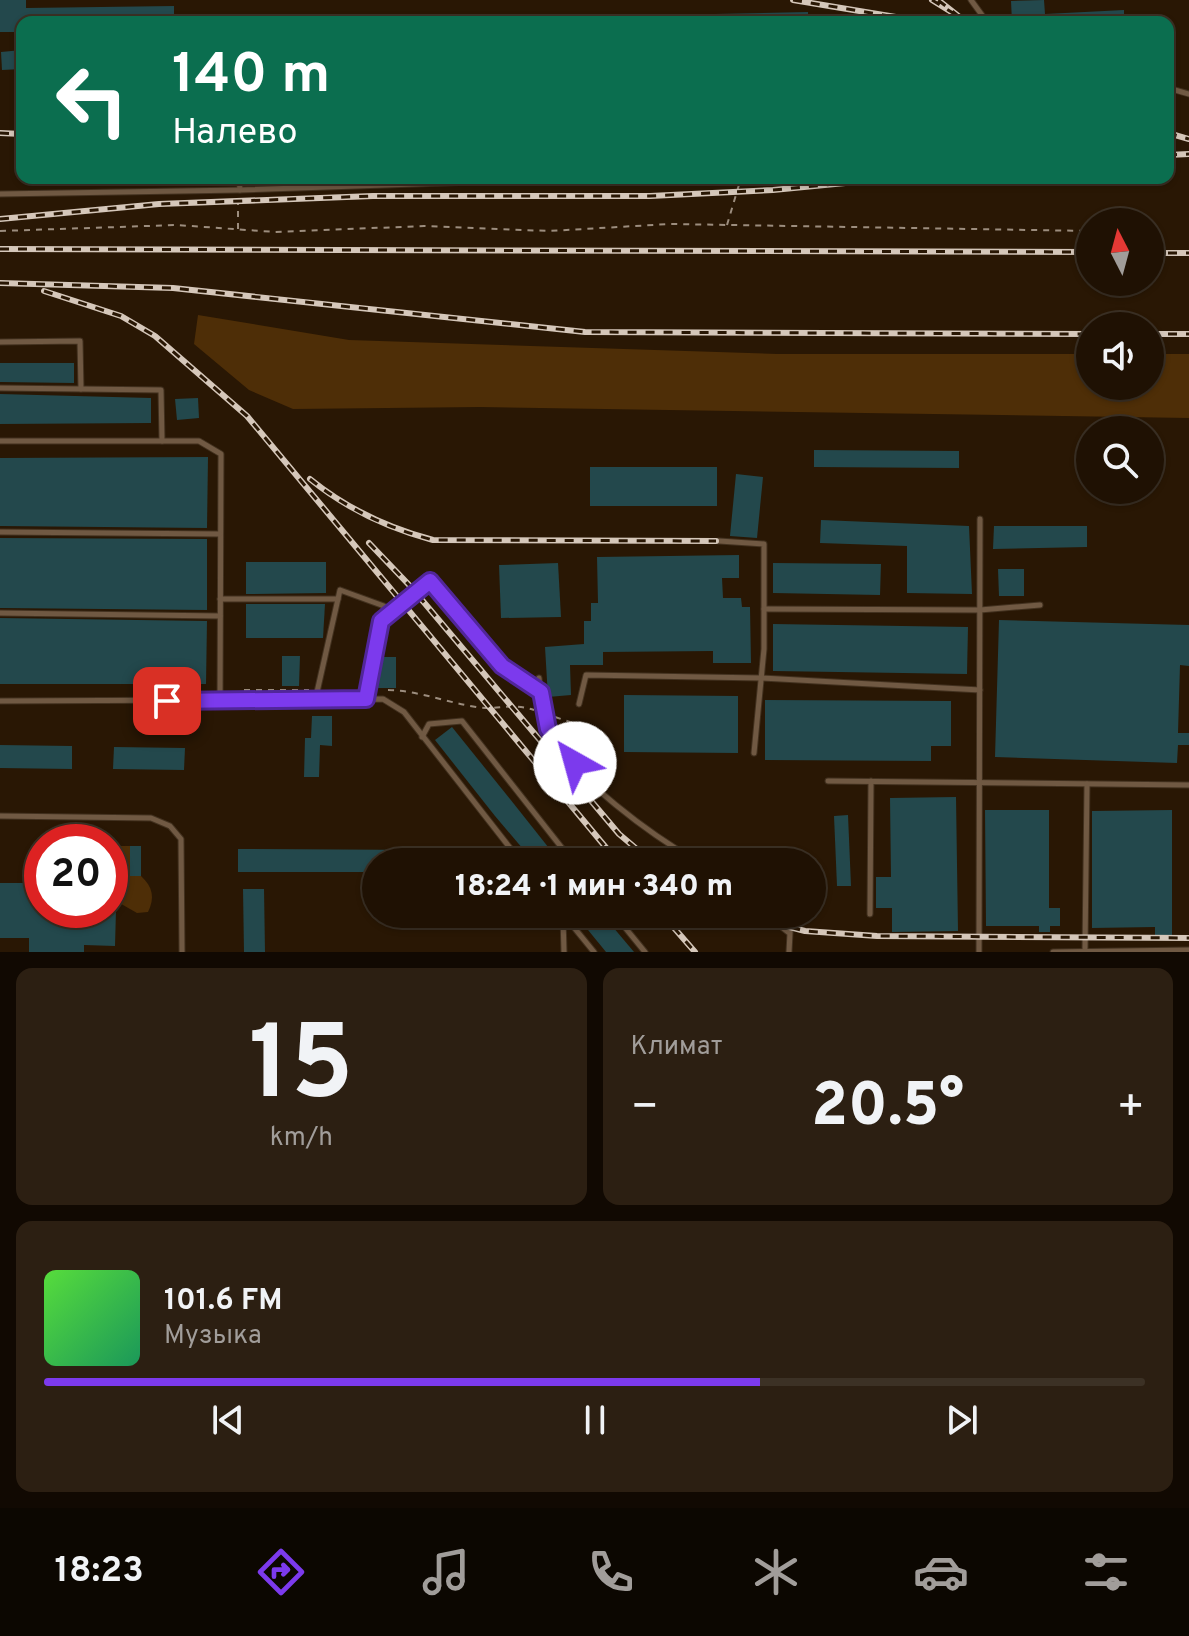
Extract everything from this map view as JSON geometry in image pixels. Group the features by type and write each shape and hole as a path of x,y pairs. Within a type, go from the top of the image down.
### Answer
{"lane":[{"path":"240,184 240,190"},
{"path":"0,194 414,184"},
{"path":"0,342 80,341 81,389"},
{"path":"0,388 161,390 162,441"},
{"path":"0,441 199,441 221,454 220,702"},
{"path":"979,952 980,519"},
{"path":"0,532 220,534"},
{"path":"719,541 764,544 761,678 754,753"},
{"path":"381,621 430,581 502,666 541,692"},
{"path":"315,701 340,590 384,606 366,699"},
{"path":"220,599 338,599"},
{"path":"764,609 980,610 1040,605"},
{"path":"0,613 220,616"},
{"path":"579,704 586,675 761,678 980,690"},
{"path":"539,678 543,714 554,740 595,786 651,835 674,848"},
{"path":"0,701 383,699 404,712 510,848"},
{"path":"422,737 429,724 462,721 562,848"},
{"path":"828,781 1189,785"},
{"path":"870,914 871,781"},
{"path":"1085,949 1087,784"},
{"path":"0,816 151,818 170,826 181,839 182,952"},
{"path":"563,928 564,952"},
{"path":"574,928 594,952"},
{"path":"625,928 645,952"},
{"path":"783,928 789,933"},
{"path":"789,952 790,928"},
{"path":"1053,952 1085,949 1189,950"}],"path":[{"path":"727,226 739,184"},
{"path":"238,229 240,190"},
{"path":"0,231 177,225 275,232 424,226 549,231 670,224 1076,231"},
{"path":"244,690 317,690"},
{"path":"368,690 418,691 479,708 513,704 573,723"}],"shaded area":[{"path":"198,315 349,340 777,354 1076,354 1076,400 1164,400 1164,354 1189,354 1189,418 480,407 293,409 249,390 194,344"},
{"path":"128,846 130,876 141,876 152,893 148,912 137,913 128,908"}],"building":[{"path":"0,0 26,0 26,8 174,6 174,16 16,16 16,32 0,32"},
{"path":"1044,0 1045,14 1124,10 1124,16 1012,16 1011,1"},
{"path":"808,12 808,16 714,16"},
{"path":"16,51 16,69 2,70 1,52"},
{"path":"0,363 74,363 74,383 0,382"},
{"path":"0,394 151,398 151,423 0,424"},
{"path":"198,398 199,418 177,420 175,399"},
{"path":"814,450 959,451 959,468 814,467"},
{"path":"208,457 207,528 0,526 0,458"},
{"path":"590,467 717,467 717,506 590,506"},
{"path":"736,474 763,477 757,538 730,536"},
{"path":"821,520 969,526 972,594 907,593 907,546 820,543"},
{"path":"994,526 1087,526 1087,547 993,549"},
{"path":"0,538 207,539 207,610 0,608"},
{"path":"739,555 739,578 722,578 723,598 741,598 742,607 750,607 751,663 713,663 713,651 603,652 603,665 570,665 571,695 548,697 545,647 584,644 584,621 591,621 591,603 598,603 597,557"},
{"path":"246,562 326,562 326,593 246,594"},
{"path":"558,563 561,617 501,618 499,565"},
{"path":"773,563 881,564 880,595 773,593"},
{"path":"998,569 1024,569 1024,596 999,596"},
{"path":"246,604 325,604 323,638 246,638"},
{"path":"0,618 207,621 206,684 0,684"},
{"path":"999,620 1189,625 1189,666 1180,665 1178,733 1189,733 1189,745 1178,745 1177,763 995,757"},
{"path":"773,624 968,627 967,674 773,671"},
{"path":"282,656 300,656 299,686 282,686"},
{"path":"380,657 396,657 396,688 376,688"},
{"path":"624,695 738,696 738,753 624,752"},
{"path":"765,700 951,701 951,746 931,746 931,761 765,760"},
{"path":"312,716 332,716 332,746 320,745 319,777 304,777 305,738 311,738"},
{"path":"452,727 549,848 522,848 435,740"},
{"path":"0,745 72,746 72,769 0,768"},
{"path":"114,747 185,748 184,770 113,769"},
{"path":"956,797 958,931 892,932 892,908 876,908 876,877 891,877 890,798"},
{"path":"985,810 1049,810 1049,908 1060,908 1060,926 1050,926 1050,932 1039,932 1039,926 986,926"},
{"path":"1172,810 1172,936 1155,936 1155,927 1092,928 1092,811"},
{"path":"848,815 851,886 837,886 834,816"},
{"path":"130,846 141,846 141,876 130,876"},
{"path":"238,849 362,850 362,872 238,872"},
{"path":"0,883 24,883 24,928 116,928 115,946 84,945 84,952 29,952 29,938 0,938"},
{"path":"243,889 264,889 265,952 244,952"},
{"path":"586,928 614,928 634,952 606,952"}],"railway":[{"path":"793,0 890,16"},
{"path":"932,0 958,16"},
{"path":"938,0 958,16"},
{"path":"0,133 16,134"},
{"path":"1174,135 1189,139"},
{"path":"1174,155 1189,154"},
{"path":"0,219 159,204 373,196 650,196 835,184"},
{"path":"0,249 1076,252"},
{"path":"1164,253 1189,253"},
{"path":"0,283 173,288 585,332 1076,334"},
{"path":"44,291 121,316 155,336 247,416 606,848"},
{"path":"1164,334 1189,334"},
{"path":"310,479 338,500 368,516 433,540 716,541"},
{"path":"369,543 411,587 619,834 636,848"},
{"path":"674,928 695,952"},
{"path":"793,928 877,936 1189,938"}],"route":[{"path":"167,701 366,699 381,621 430,581 502,666 541,692 548,729 575,763"}]}
